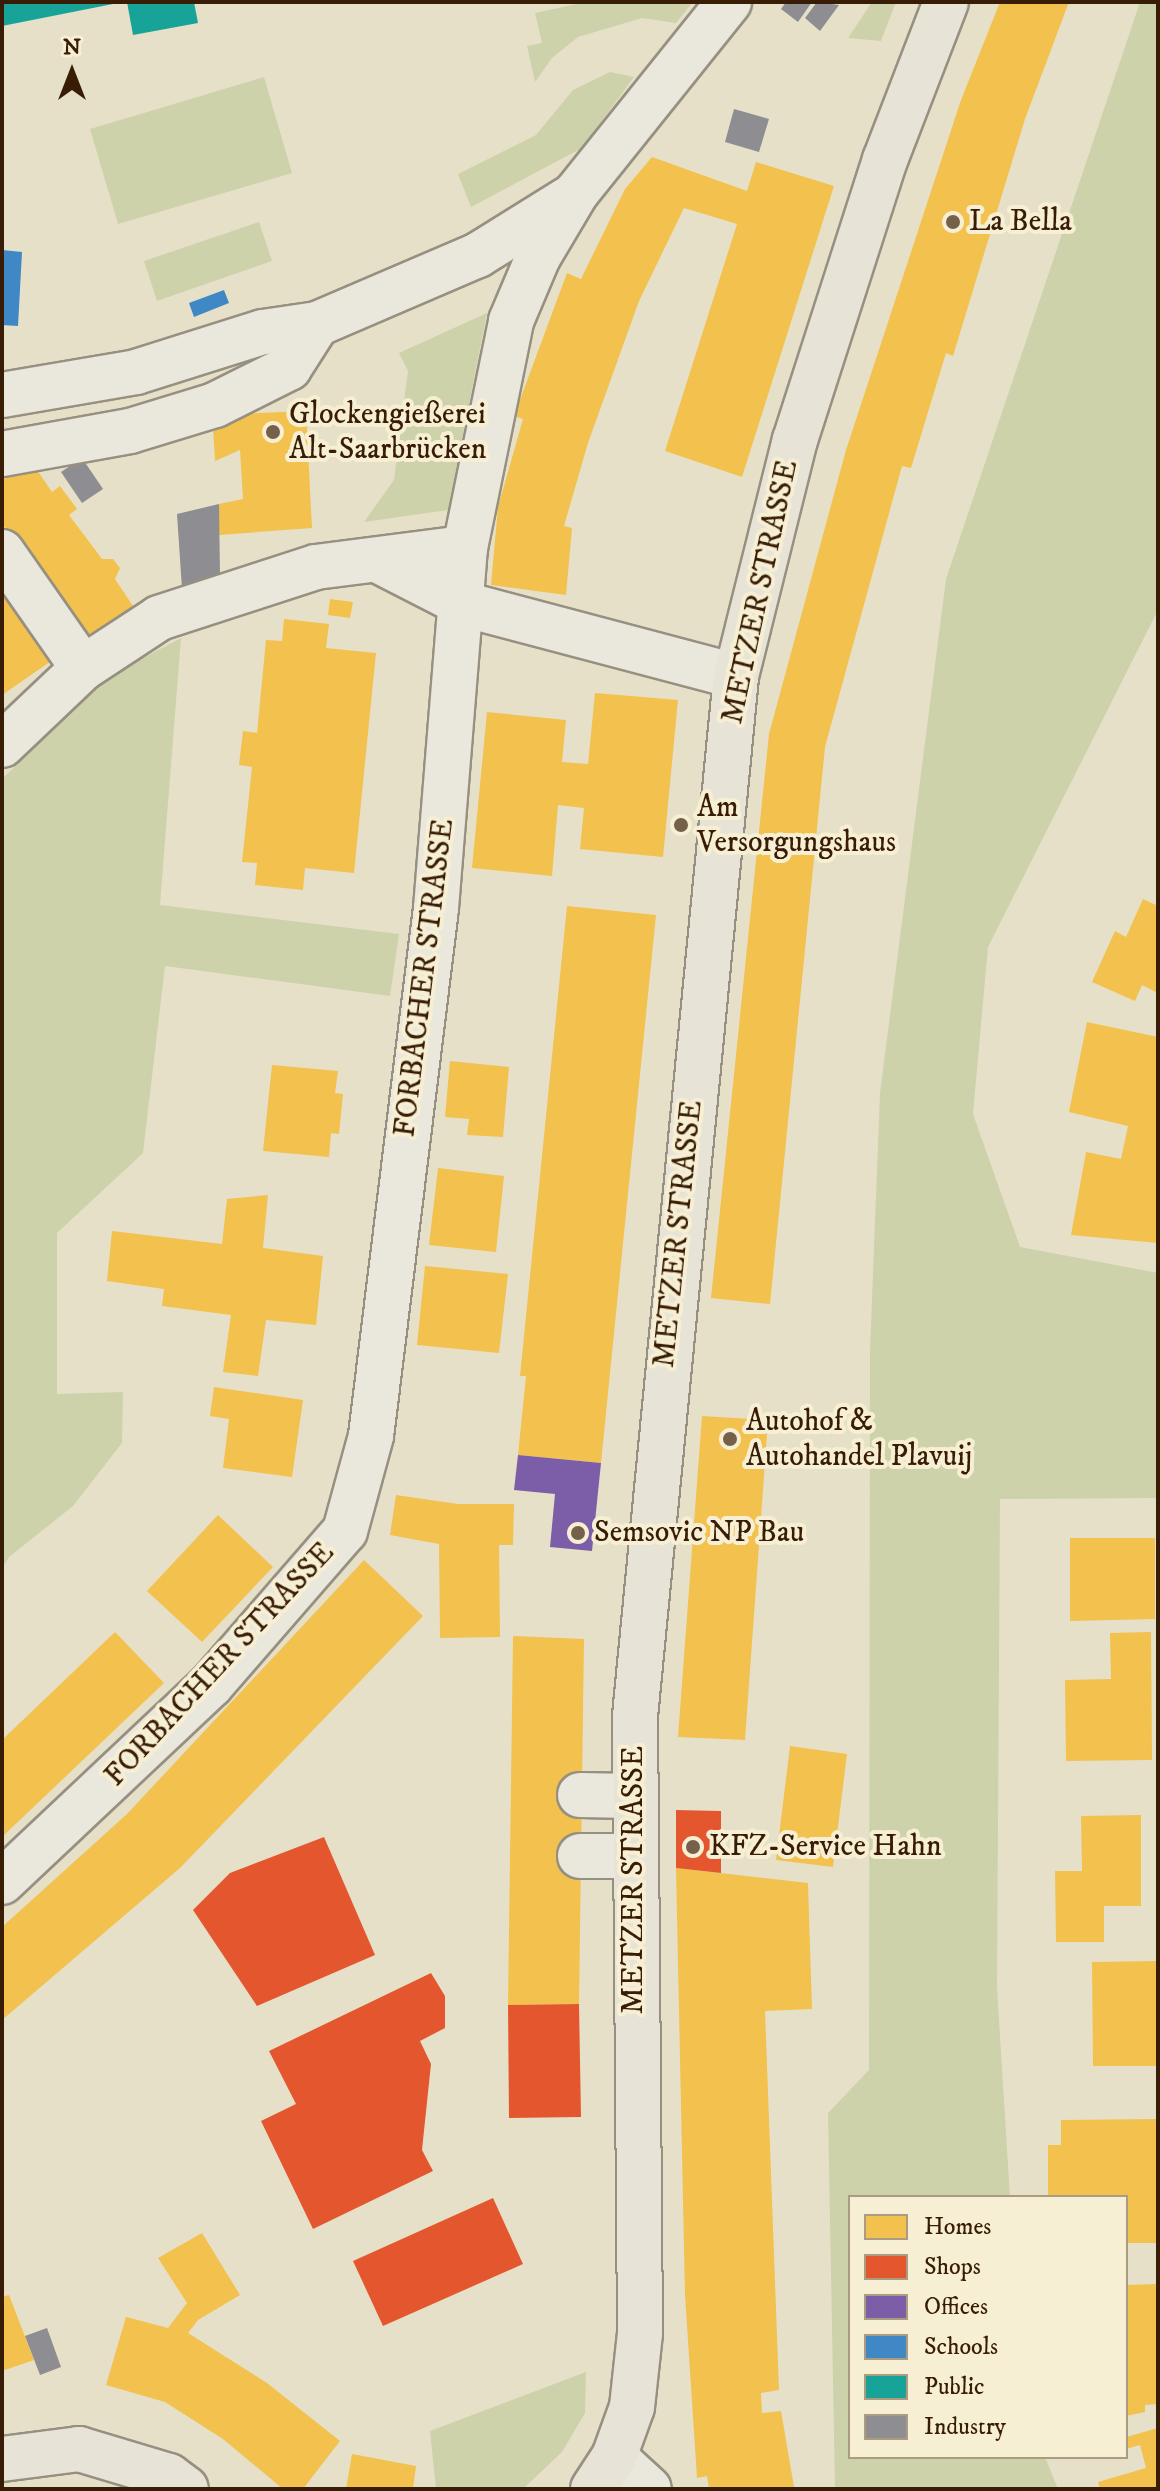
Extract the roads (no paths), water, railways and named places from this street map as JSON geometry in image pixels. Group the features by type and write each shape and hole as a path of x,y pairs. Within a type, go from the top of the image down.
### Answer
{"main road":[{"name":"METZER STRASSE","path":"604,2473 632,2407 640,2333 633,1796 649,1546 736,676 795,440 885,160 946,2"},
{"path":"2,2459 79,2449 169,2476 186,2489"}],"street":[{"name":"FORBACHER STRASSE","path":"2,1882 211,1685 345,1531 373,1421 436,908 463,604 465,548 511,321 538,257 576,193 729,2"},
{"path":"2,395 136,372 263,332 317,324 478,255 576,193"},
{"path":"2,454 130,431 215,405 289,368 317,324"},
{"path":"2,745 83,668 159,618 316,567 465,548"},
{"path":"2,552 83,668"},
{"path":"377,560 463,604 736,676"},
{"path":"580,1795 633,1796"},
{"path":"580,1856 632,1856"},
{"path":"604,2473 649,2489"}],"place":[{"name":"La Bella","path":"953,222"},
{"name":"Glockengießerei Alt-Saarbrücken","path":"273,432"},
{"name":"Am Versorgungshaus","path":"681,825"},
{"name":"Autohof & Autohandel Plavuij","path":"730,1439"},
{"name":"Semsovic NP Bau","path":"578,1533"},
{"name":"KFZ-Service Hahn","path":"693,1847"}]}
